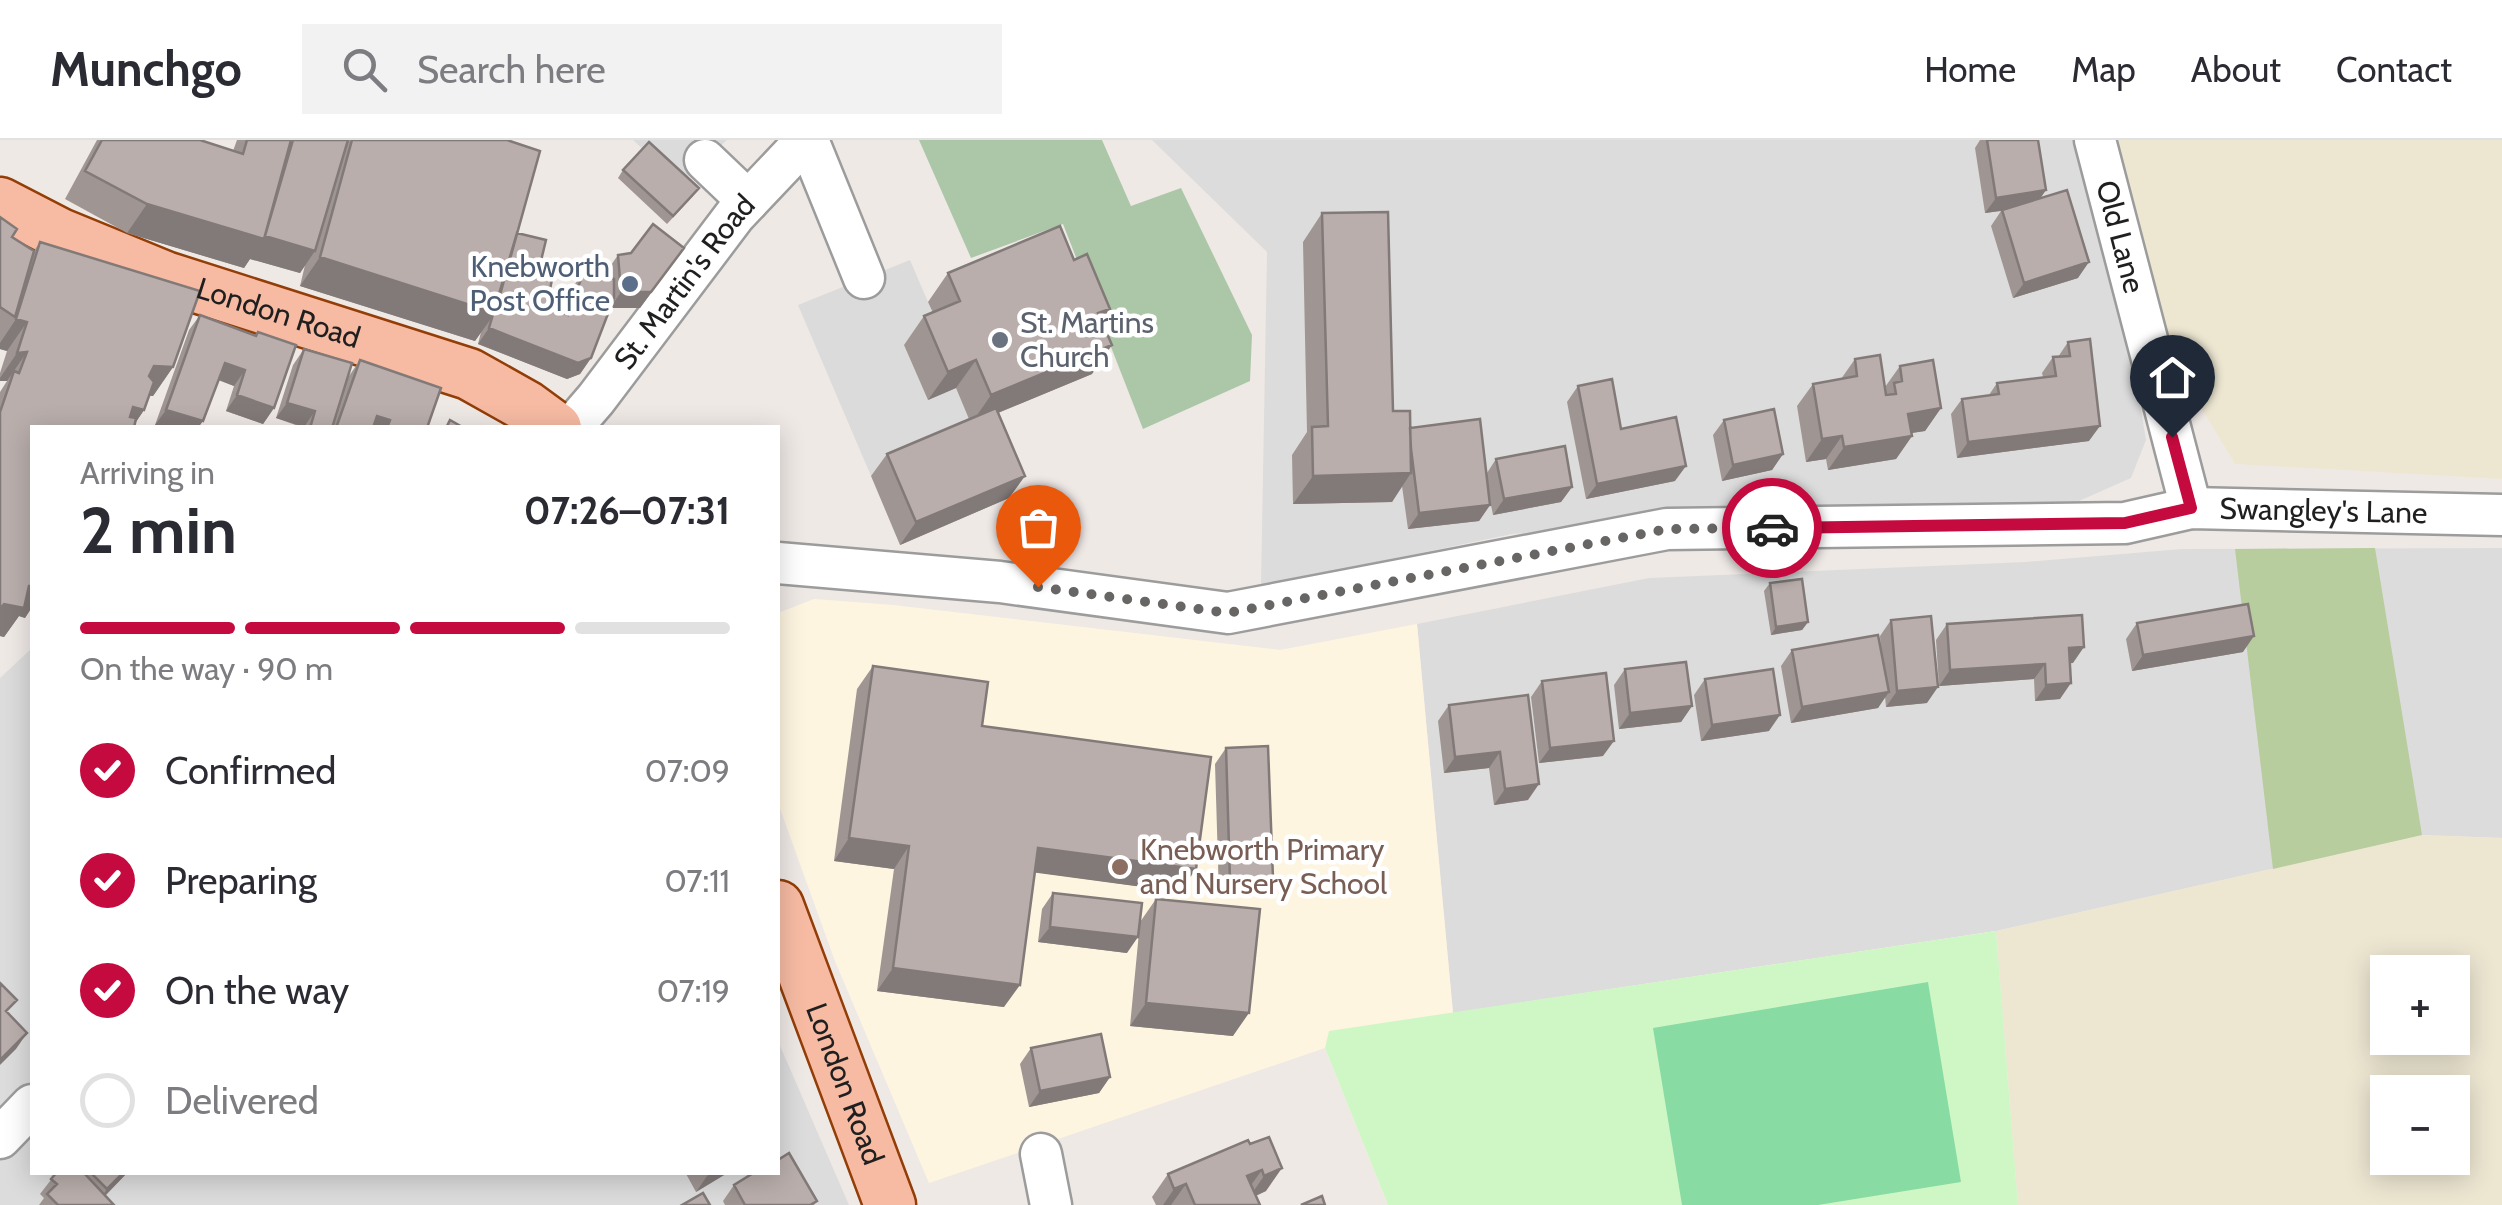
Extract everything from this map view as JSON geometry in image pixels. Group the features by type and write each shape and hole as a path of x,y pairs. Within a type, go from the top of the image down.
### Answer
{"main road":[{"name":"London Road","path":"0,203 47,246 165,276 469,374 552,425"},
{"name":"London Road","path":"780,911 890,1205"}],"street":[{"name":"St. Martin's Road","path":"572,425 748,201 807,140"},
{"path":"807,140 864,278"},
{"name":"Old Lane","path":"2094,140 2191,508"},
{"path":"705,160 748,201"},
{"name":"Swangley's Lane","path":"780,563 1000,582 1228,613 1668,529 2125,523 2191,508 2502,515"},
{"path":"0,1138 30,1108"},
{"path":"1041,1154 1051,1205"}],"shaded area":[{"path":"633,140 727,140 680,184"},
{"path":"1152,140 2079,140 2113,241 2146,440 2131,478 2070,505 1889,507 1512,534 1261,586 1267,252"},
{"path":"2111,140 2502,140 2502,479 2235,464 2177,368"},
{"path":"910,260 940,330 928,400 956,388 980,430 871,476 798,305"},
{"path":"2502,548 2502,838 2422,835 1996,931 1453,1013 1417,624 1649,578 2026,562 2182,549"},
{"name":"Knebworth Primary and Nursery School","path":"814,599 1280,650 1417,624 1453,1013 1996,931 2018,1205 1388,1205 1325,1048 929,1183 835,961 780,809 780,612"},
{"path":"30,650 30,1175 780,1175 780,1046 849,1205 0,1205 0,678"},
{"path":"2422,835 2502,838 2502,1205 2018,1205 1996,931"}],"green space":[{"path":"919,140 1102,140 1131,206 1181,188 1252,335 1250,381 1143,429 1063,224 971,258"},
{"path":"2375,548 2422,835 2273,869 2235,549"},
{"path":"1996,931 2018,1205 1388,1205 1325,1048 1329,1031"},
{"path":"1928,982 1961,1182 1818,1205 1682,1205 1653,1028"}],"building":[{"path":"102,140 200,140 243,154 247,140 291,140 264,239 147,204 85,171"},
{"path":"293,140 348,140 315,251 265,236"},
{"path":"352,140 507,140 540,151 495,313 320,257"},
{"path":"1987,140 2038,140 2046,190 1996,198"},
{"path":"649,142 699,188 673,216 623,170"},
{"path":"2067,190 2089,262 2024,283 2002,210"},
{"path":"1388,212 1393,411 1410,411 1411,473 1313,476 1312,427 1328,426 1322,213"},
{"path":"0,217 17,229 12,237 34,251 15,317 0,307"},
{"path":"653,224 684,248 651,292 621,292 618,255 631,253"},
{"name":"St. Martins Church","path":"1060,226 1074,260 1087,254 1110,309 1098,313 1112,345 991,395 976,360 948,372 924,316 960,301 948,273"},
{"path":"517,233 546,240 539,269 553,274 547,305 568,315 584,271 614,279 614,298 591,358 578,363 489,328"},
{"path":"40,242 200,291 173,367 154,366 149,376 154,382 144,410 133,407 130,417 136,418 135,425 30,425 30,586 24,608 4,604 0,609 0,412 14,371 19,373 27,352 17,353 27,322 16,319"},
{"path":"200,315 256,336 258,332 296,345 274,408 237,395 245,370 225,363 203,421 166,410"},
{"path":"2090,339 2100,426 1968,442 1962,399 1999,394 1997,383 2056,376 2053,357 2070,356 2068,342"},
{"path":"304,349 352,363 333,425 311,425 315,411 287,403"},
{"path":"1880,355 1886,395 1896,394 1894,383 1902,381 1900,366 1933,360 1941,408 1908,414 1912,436 1844,447 1842,436 1822,439 1813,384 1857,376 1855,359"},
{"path":"360,360 441,388 428,425 388,425 390,420 377,416 374,425 337,425"},
{"path":"1612,379 1621,429 1676,417 1686,466 1597,484 1578,386"},
{"path":"996,408 1025,476 916,522 887,454"},
{"path":"1774,409 1783,454 1733,465 1724,420"},
{"path":"1480,419 1490,505 1419,513 1410,428"},
{"path":"1565,446 1572,487 1504,499 1496,459"},
{"path":"1802,579 1808,622 1776,627 1770,583"},
{"path":"2248,604 2254,636 2143,655 2137,623"},
{"path":"2082,615 2084,647 2069,648 2071,683 2046,685 2045,664 1950,670 1947,624"},
{"path":"1931,616 1938,687 1897,691 1891,620"},
{"path":"1878,635 1889,692 1802,707 1792,650"},
{"path":"1686,662 1692,706 1630,713 1625,669"},
{"path":"873,666 988,682 982,726 1211,757 1196,869 1038,848 1020,985 893,968 909,846 849,838"},
{"path":"1773,669 1780,715 1712,725 1705,679"},
{"path":"1606,673 1614,741 1550,748 1542,681"},
{"path":"1528,695 1539,784 1505,789 1500,752 1455,757 1449,705"},
{"path":"1268,746 1273,878 1230,880 1226,748"},
{"path":"1053,893 1142,903 1138,937 1050,927"},
{"path":"1156,899 1260,909 1249,1013 1146,1003"},
{"path":"0,983 17,1000 6,1011 27,1033 0,1060"},
{"path":"1101,1034 1110,1077 1040,1091 1031,1048"},
{"path":"1269,1137 1282,1168 1264,1176 1262,1170 1247,1176 1260,1205 1195,1205 1186,1184 1174,1189 1168,1174 1248,1140 1250,1144"},
{"path":"789,1153 817,1201 810,1205 745,1205 734,1185 750,1175 780,1175 780,1159"},
{"path":"54,1175 86,1175 114,1205 58,1205 47,1194 57,1184 51,1179"},
{"path":"93,1175 121,1175 107,1189"},
{"path":"703,1193 710,1205 682,1205"},
{"path":"1322,1196 1325,1205 1301,1205"}],"way so far":[{"path":"1038,587 1228,613 1668,529 1772,528"}],"place":[{"name":"Knebworth Post Office","path":"630,284"},
{"name":"St. Martins Church","path":"1000,340"},
{"name":"Knebworth Primary and Nursery School","path":"1120,867"}],"route":[{"path":"1772,528 2125,523 2191,508 2172,437"}]}
